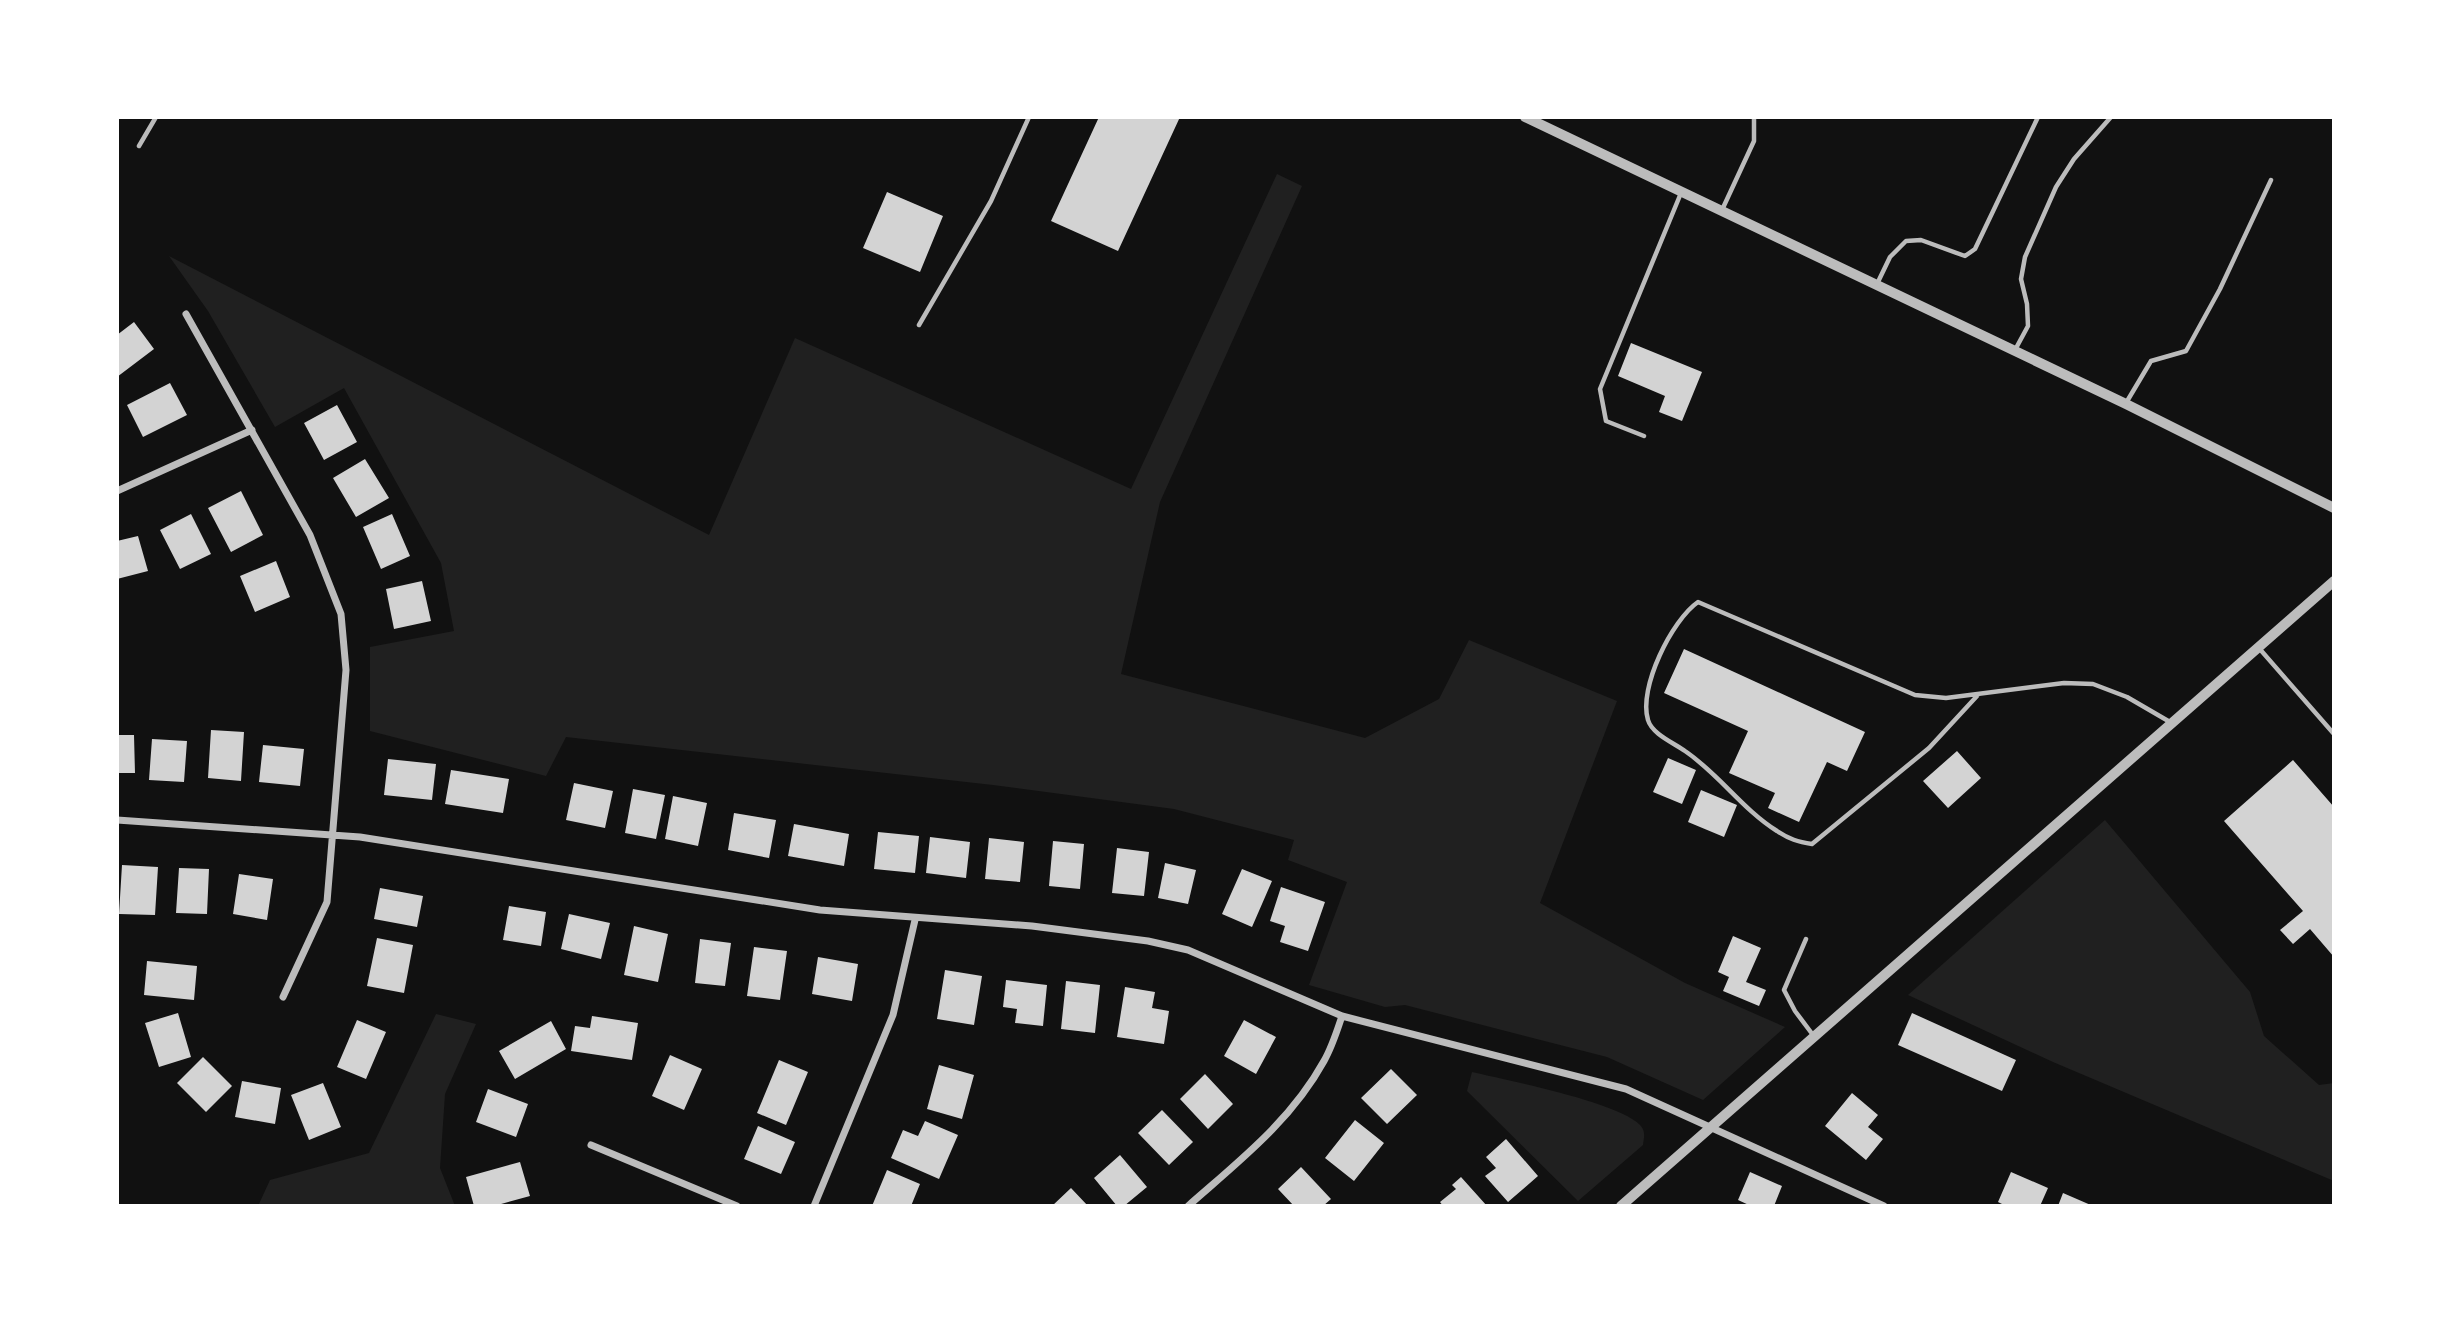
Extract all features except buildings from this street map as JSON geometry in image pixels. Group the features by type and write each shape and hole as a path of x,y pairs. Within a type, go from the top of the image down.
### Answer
{"street":[{"path":"1525,117 2126,404 2334,508"},
{"path":"186,314 310,535 341,614 346,670 327,902 282,997"},
{"path":"117,491 251,430"},
{"path":"1620,1206 2334,581"},
{"path":"117,820 334,835 820,910 915,920 1044,927 1188,950 1342,1016 1626,1089 1884,1206"},
{"path":"814,1206 893,1015 915,920"},
{"path":"1188,1206 1265,1140 1299,1099 1325,1060 1342,1016"},
{"path":"591,1145 737,1206"}],"lane":[{"path":"139,146 156,117"},
{"path":"919,326 991,201 1029,117"},
{"path":"1722,211 1754,141 1754,117"},
{"path":"1877,285 1890,257 1906,241 1921,240 1965,256 1975,249 2038,117"},
{"path":"2014,351 2028,326 2027,304 2021,279 2025,257 2056,187 2074,159 2111,117"},
{"path":"2126,404 2151,361 2186,351 2220,289 2271,180"},
{"path":"1644,436 1606,421 1600,389 1682,192"},
{"path":"1977,696 1928,748 1812,844 1794,841 1761,820 1700,762 1656,732 1648,721 1648,697 1661,654 1683,613 1698,602 1905,692 1946,698 2064,683 2093,684 2127,697 2171,723"},
{"path":"2258,647 2334,734"},
{"path":"1806,939 1784,990 1795,1012 1814,1036"}],"shaded area":[{"path":"1277,174 1302,186 1160,502 1121,674 1365,738 1439,699 1469,640 1617,701 1540,903 1685,983 1785,1027 1703,1100 1607,1057 1405,1005 1385,1007 1309,985 1347,882 1288,860 1294,840 1174,809 993,785 566,737 546,776 370,731 370,647 454,631 441,563 344,388 275,427 208,311 169,256 709,535 795,338 1131,489"},
{"path":"2105,820 2250,992 2264,1036 2319,1085 2334,1083 2334,1181 2053,1062 1908,995"},
{"path":"436,1014 476,1024 445,1094 440,1168 455,1206 258,1206 270,1180 369,1153"},
{"path":"1472,1072 1586,1100 1628,1116 1642,1127 1643,1145 1578,1201 1467,1091"}]}
